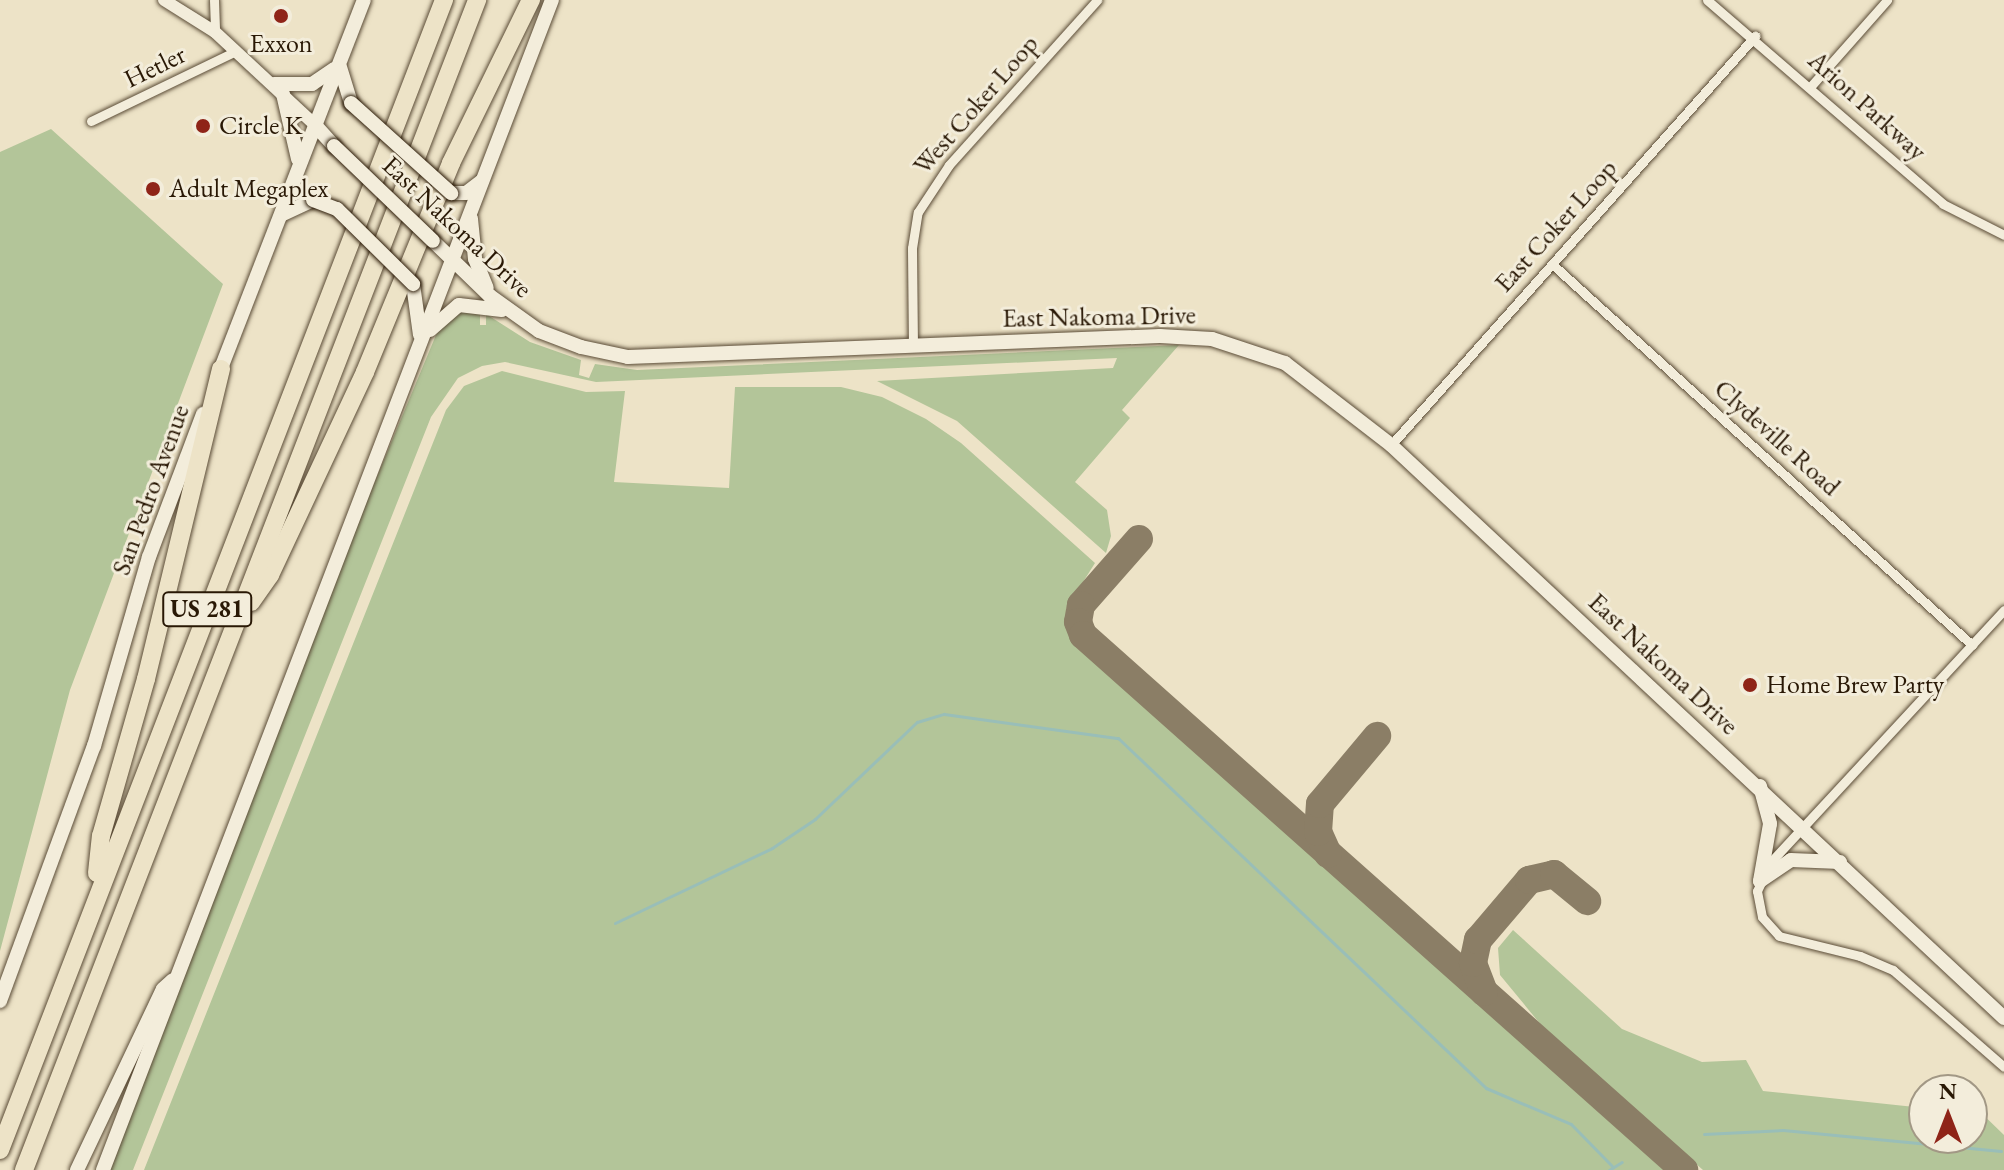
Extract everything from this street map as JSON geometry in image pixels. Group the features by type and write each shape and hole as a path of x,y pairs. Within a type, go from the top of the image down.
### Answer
{"highway":[{"name":"US 281","path":"0,1150 95,896 444,0"},
{"name":"US 281","path":"24,1170 477,0"},
{"path":"235,626 270,575 379,342 451,163 531,0"},
{"path":"95,896 101,836 146,679 221,369"}],"main road":[{"name":"San Pedro Avenue","path":"0,1001 94,746 153,547 364,0"},
{"path":"103,1170 173,980 552,0"},
{"path":"296,175 297,139 278,89 312,84 339,62 351,103 451,193 466,193 483,180"},
{"name":"East Nakoma Drive","path":"315,125 490,296 514,314 560,340 628,357 1152,336 1212,339 1262,353 1308,376 1391,445 1803,826 2004,1018"},
{"path":"280,216 313,200 333,206 413,284 420,344"},
{"path":"471,210 473,248 490,296"},
{"path":"420,344 440,317 459,305 484,304 514,314"},
{"path":"1760,786 1770,824 1760,881"},
{"path":"1760,881 1791,860 1842,863"},
{"path":"77,1170 163,989 173,980"}],"street":[{"name":"East Nakoma Drive","path":"165,0 215,32 315,125"},
{"path":"214,0 215,32"},
{"name":"West Coker Loop","path":"913,346 912,248 918,212 949,165 1097,0"},
{"name":"Arion Parkway","path":"1707,0 1755,36 1958,215 2004,235"},
{"path":"1811,86 1887,0"},
{"name":"East Coker Loop","path":"1391,445 1755,36"},
{"name":"Hetler","path":"91,121 236,51"},
{"name":"Clydeville Road","path":"1552,264 1972,645"},
{"path":"2004,610 1803,826 1760,881 1759,908 1769,928 1799,943 1860,956 1893,970 2004,1067"}],"green space":[{"path":"51,129 223,284 70,690 0,951 0,152"},
{"path":"464,311 480,312 480,325 486,325 486,314 530,342 581,360 579,375 589,378 595,364 637,370 1179,345 1122,410 1130,418 1075,482 1107,510 1111,536 1106,553 957,421 877,381 1113,368 1117,358 596,382 505,362 482,366 458,378 431,417 133,1170 106,1170 333,582 436,335 453,315"},
{"path":"502,371 586,392 625,391 614,482 729,488 735,387 841,387 882,397 926,419 961,443 1095,563 1066,609 1075,645 1664,1170 144,1170 446,410 464,386"},
{"path":"1513,930 1622,1029 1702,1062 1746,1060 1763,1091 1908,1106 1908,1154 1988,1154 1988,1120 2004,1135 2004,1170 1703,1170 1551,1037 1500,975 1498,948"}],"waterway":[{"path":"615,923 772,848 815,819 917,722 944,714 1118,738 1486,1088 1571,1124 1612,1166"},
{"path":"1704,1134 1783,1130 2001,1151"},
{"path":"1609,1170 1622,1162"}],"taxiway":[{"path":"1139,539 1081,605 1078,622 1083,635 1684,1170"},
{"path":"1328,854 1318,832 1320,804 1377,736"},
{"path":"1484,992 1473,963 1478,940 1529,880 1554,874 1587,901"}],"place":[{"name":"Exxon","path":"281,16"},
{"name":"Circle K","path":"203,126"},
{"name":"Adult Megaplex","path":"153,189"},
{"name":"Home Brew Party","path":"1750,685"}]}
